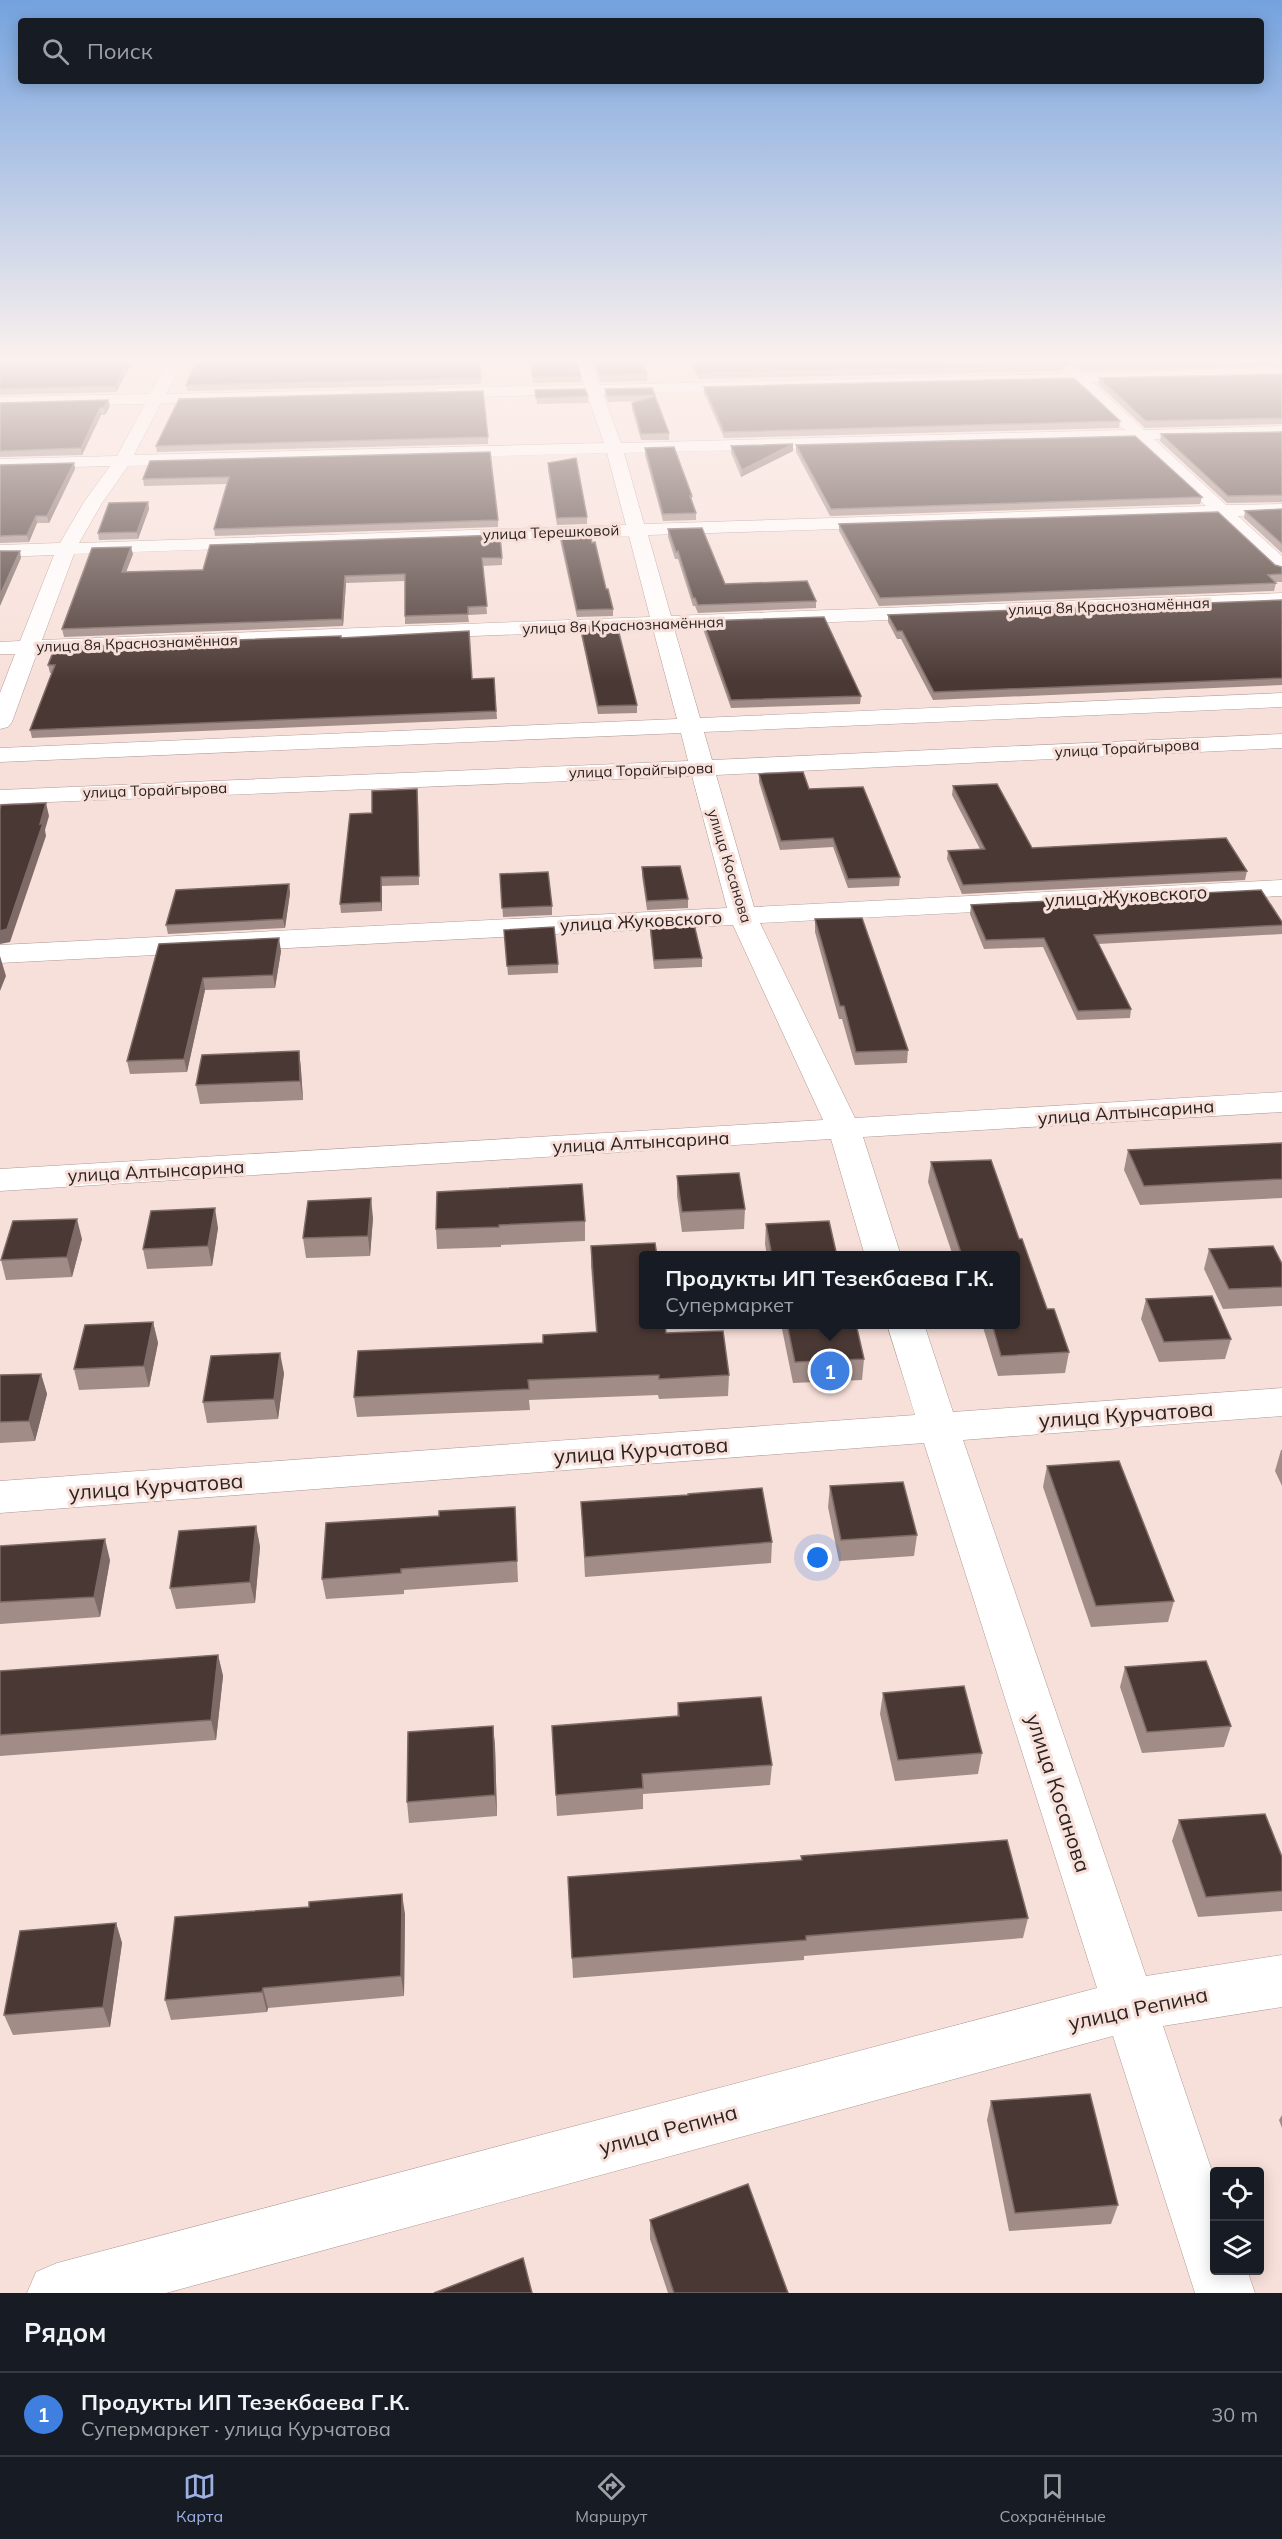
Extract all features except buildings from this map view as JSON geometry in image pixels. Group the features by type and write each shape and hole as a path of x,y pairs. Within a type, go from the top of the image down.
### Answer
{"street":[{"path":"0,722 66,549 93,502 118,467"},
{"name":"улица Косанова","path":"619,467 743,916 843,1130 881,1251"},
{"path":"1173,467 1282,567"},
{"name":"улица Терешковой","path":"0,550 1282,509"},
{"name":"улица 8я Краснознамённая","path":"0,648 1282,599"},
{"path":"0,755 1282,700"},
{"name":"улица Торайгырова","path":"0,797 1282,741"},
{"name":"улица Жуковского","path":"0,954 1282,888"},
{"name":"улица Алтынсарина","path":"0,1180 1282,1102"},
{"name":"улица Косанова","path":"907,1329 1210,2247"},
{"name":"улица Курчатова","path":"0,1497 1282,1402"},
{"name":"улица Репина","path":"57,2293 1130,2005 1282,1981"},
{"path":"1218,2275 1225,2293"}],"place":[{"name":"Продукты ИП Тезекбаева Г.К.","path":"830,1371"}]}
